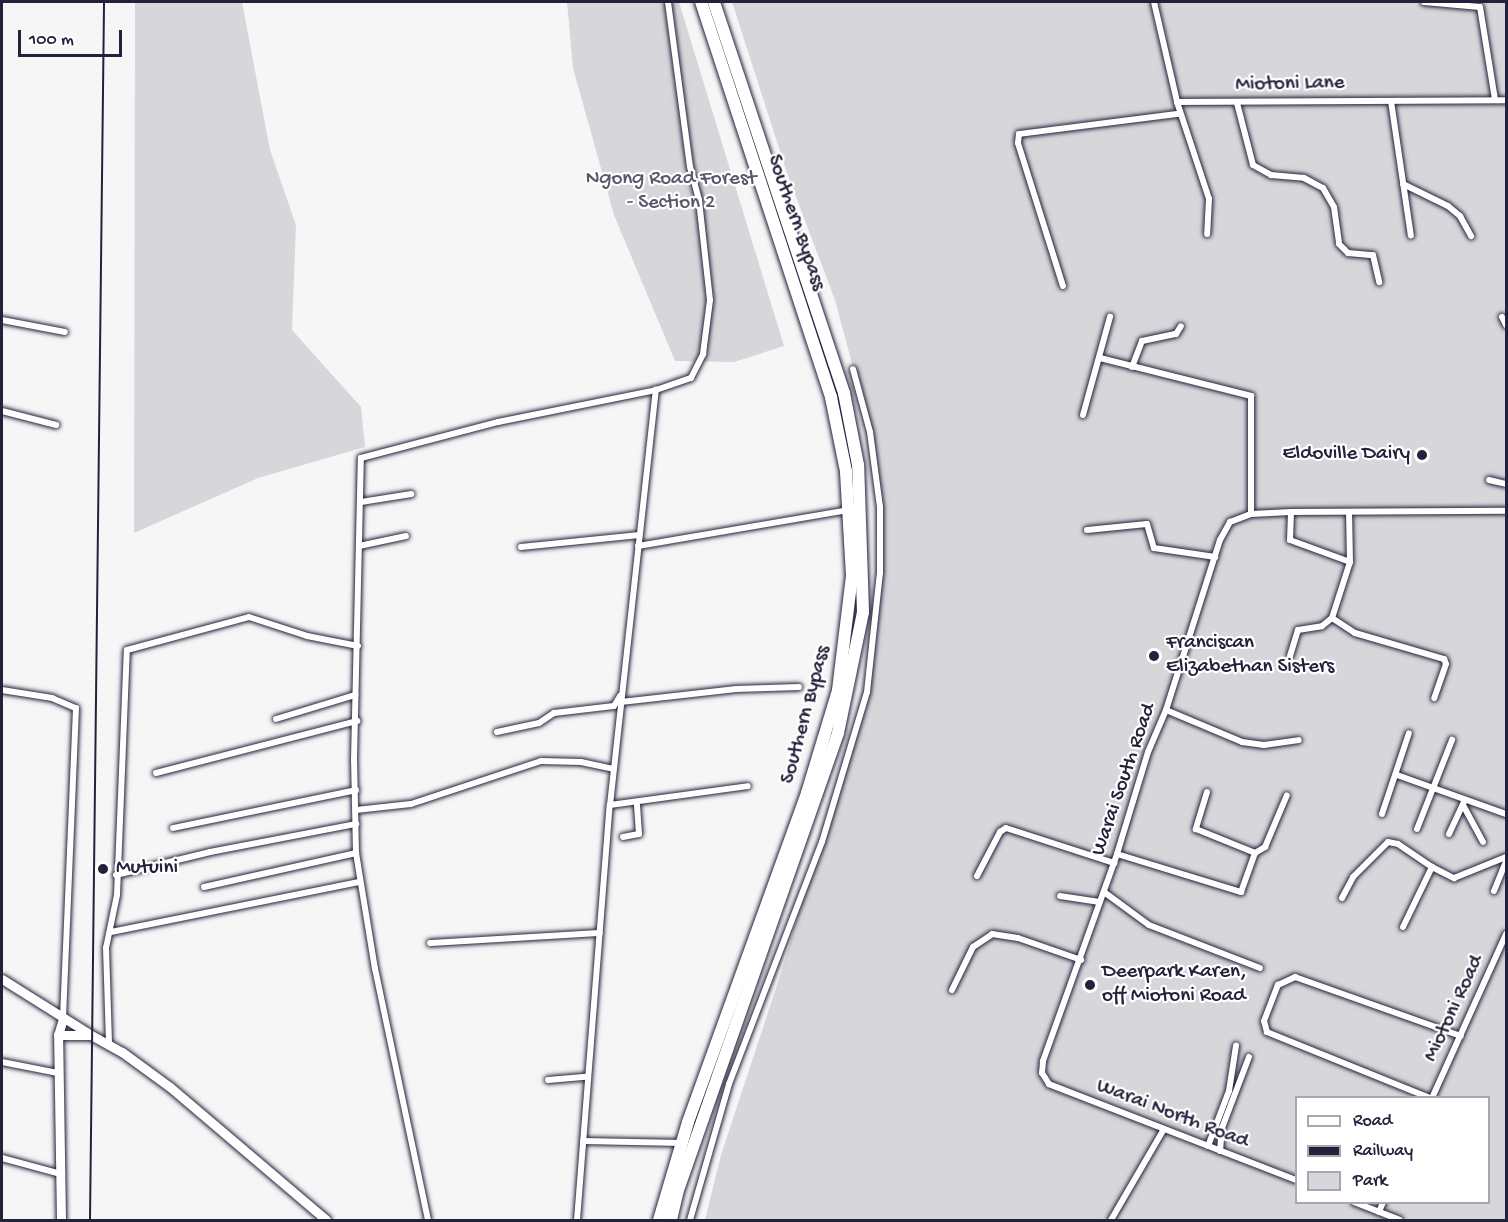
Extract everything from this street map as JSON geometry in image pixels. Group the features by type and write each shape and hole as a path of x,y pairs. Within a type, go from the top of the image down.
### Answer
{"highway":[{"name":"Southern Bypass","path":"659,1221 681,1143 807,793 838,690 852,576 851,510 831,397 701,2"},
{"name":"Southern Bypass","path":"671,1221 678,1190 838,733 863,612 858,465 844,393 714,2"}],"main road":[{"path":"2,979 63,1019 109,1044 170,1087 322,1219"},
{"path":"61,1221 58,1035 63,1019"},
{"path":"58,1035 91,1035"}],"street":[{"path":"428,1221 359,882 356,852 357,721 355,695 364,455 656,390 692,378 703,354 710,308 699,200 686,144 668,2"},
{"path":"1154,2 1178,114 1209,199 1207,234"},
{"path":"1424,2 1480,7 1495,100"},
{"name":"Miotoni Lane","path":"1177,102 1506,100"},
{"path":"1391,101 1411,236"},
{"path":"1237,103 1253,165 1271,175 1304,178 1323,188 1334,207 1339,244 1348,253 1373,255 1379,282"},
{"path":"1063,286 1018,143 1019,134 1178,114"},
{"path":"1403,184 1448,206 1460,216 1471,236"},
{"path":"1502,316 1506,326"},
{"path":"1083,415 1110,317"},
{"path":"2,320 64,332"},
{"path":"1132,367 1142,341 1176,334 1182,326"},
{"path":"1100,358 1251,396 1251,514"},
{"path":"690,1221 729,1084 822,842 867,692 880,573 880,507 870,432 853,369"},
{"path":"577,1221 586,1077 613,770 656,390"},
{"path":"2,411 56,425"},
{"path":"1489,480 1506,484"},
{"path":"361,502 411,494"},
{"path":"638,546 851,510"},
{"name":"Warai South Road","path":"1041,1073 1117,854 1148,752 1166,710 1215,557 1230,522 1251,514 1291,512 1506,511"},
{"path":"1291,512 1290,540 1350,562"},
{"path":"1290,656 1298,630 1322,626 1332,618 1350,562 1349,512"},
{"path":"1087,530 1147,524 1154,548 1215,557"},
{"path":"521,547 639,535"},
{"path":"359,546 406,536"},
{"path":"109,1044 106,948 117,895 116,875 127,650 249,617 307,636 358,646"},
{"path":"1332,618 1355,633 1444,659 1446,664 1434,698"},
{"path":"621,702 736,689 799,687"},
{"path":"2,690 52,698 76,708 63,1019"},
{"path":"497,732 539,723 554,713 614,706 622,693"},
{"path":"276,718 355,695"},
{"path":"1166,710 1242,742 1264,745 1299,740"},
{"path":"156,773 357,721"},
{"path":"1382,814 1409,733"},
{"path":"1417,829 1452,740"},
{"path":"356,810 411,804 542,761 581,762 613,770"},
{"path":"1397,774 1464,803 1506,814"},
{"path":"610,806 748,786"},
{"path":"173,828 357,790"},
{"path":"1207,792 1195,825 1198,832 1255,853"},
{"path":"1117,854 1239,892 1243,891 1255,853 1265,847 1287,795"},
{"path":"623,837 639,834 637,802"},
{"path":"1449,834 1464,803"},
{"path":"1464,803 1483,842"},
{"path":"116,875 210,852 356,824"},
{"path":"977,876 1000,832 1006,828 1114,863"},
{"path":"1342,898 1353,877 1388,842 1398,844 1432,867 1454,878 1506,859"},
{"path":"204,887 356,852"},
{"path":"1494,891 1506,859"},
{"path":"1403,927 1432,867"},
{"path":"111,932 359,882"},
{"path":"1104,892 1149,925 1260,968"},
{"path":"1060,896 1100,902"},
{"path":"430,943 600,933"},
{"path":"952,990 973,946 992,934 1018,938 1081,960"},
{"name":"Miotoni Road","path":"1432,1096 1506,934"},
{"path":"1426,1096 1267,1032 1264,1021 1278,985 1296,976 1461,1036"},
{"path":"1208,1146 1229,1091 1236,1046"},
{"path":"1220,1151 1222,1128 1249,1057"},
{"path":"2,1062 58,1073"},
{"name":"Warai North Road","path":"1041,1073 1049,1084 1295,1180"},
{"path":"548,1080 586,1077"},
{"path":"1111,1221 1164,1129"},
{"path":"583,1141 681,1143"},
{"path":"2,1158 61,1174"},
{"path":"1357,1204 1400,1221"},
{"path":"1379,1212 1383,1204"}],"green space":[{"path":"135,2 242,2 270,150 296,225 292,330 361,407 365,447 258,478 134,533"},
{"name":"Ngong Road Forest - Section 2","path":"567,2 679,2 784,346 734,362 675,361 614,215 573,68"},
{"path":"732,2 1506,2 1506,1220 705,1220 721,1155 781,973 872,663 883,574 879,483 854,371 835,300 787,173"}],"railway":[{"path":"90,1220 104,2"}],"place":[{"name":"Eldoville Dairy","path":"1422,455"},
{"name":"Franciscan Elizabethan Sisters","path":"1154,656"},
{"name":"Mutuini","path":"103,869"},
{"name":"Deerpark Karen, off Miotoni Road","path":"1090,985"}]}
